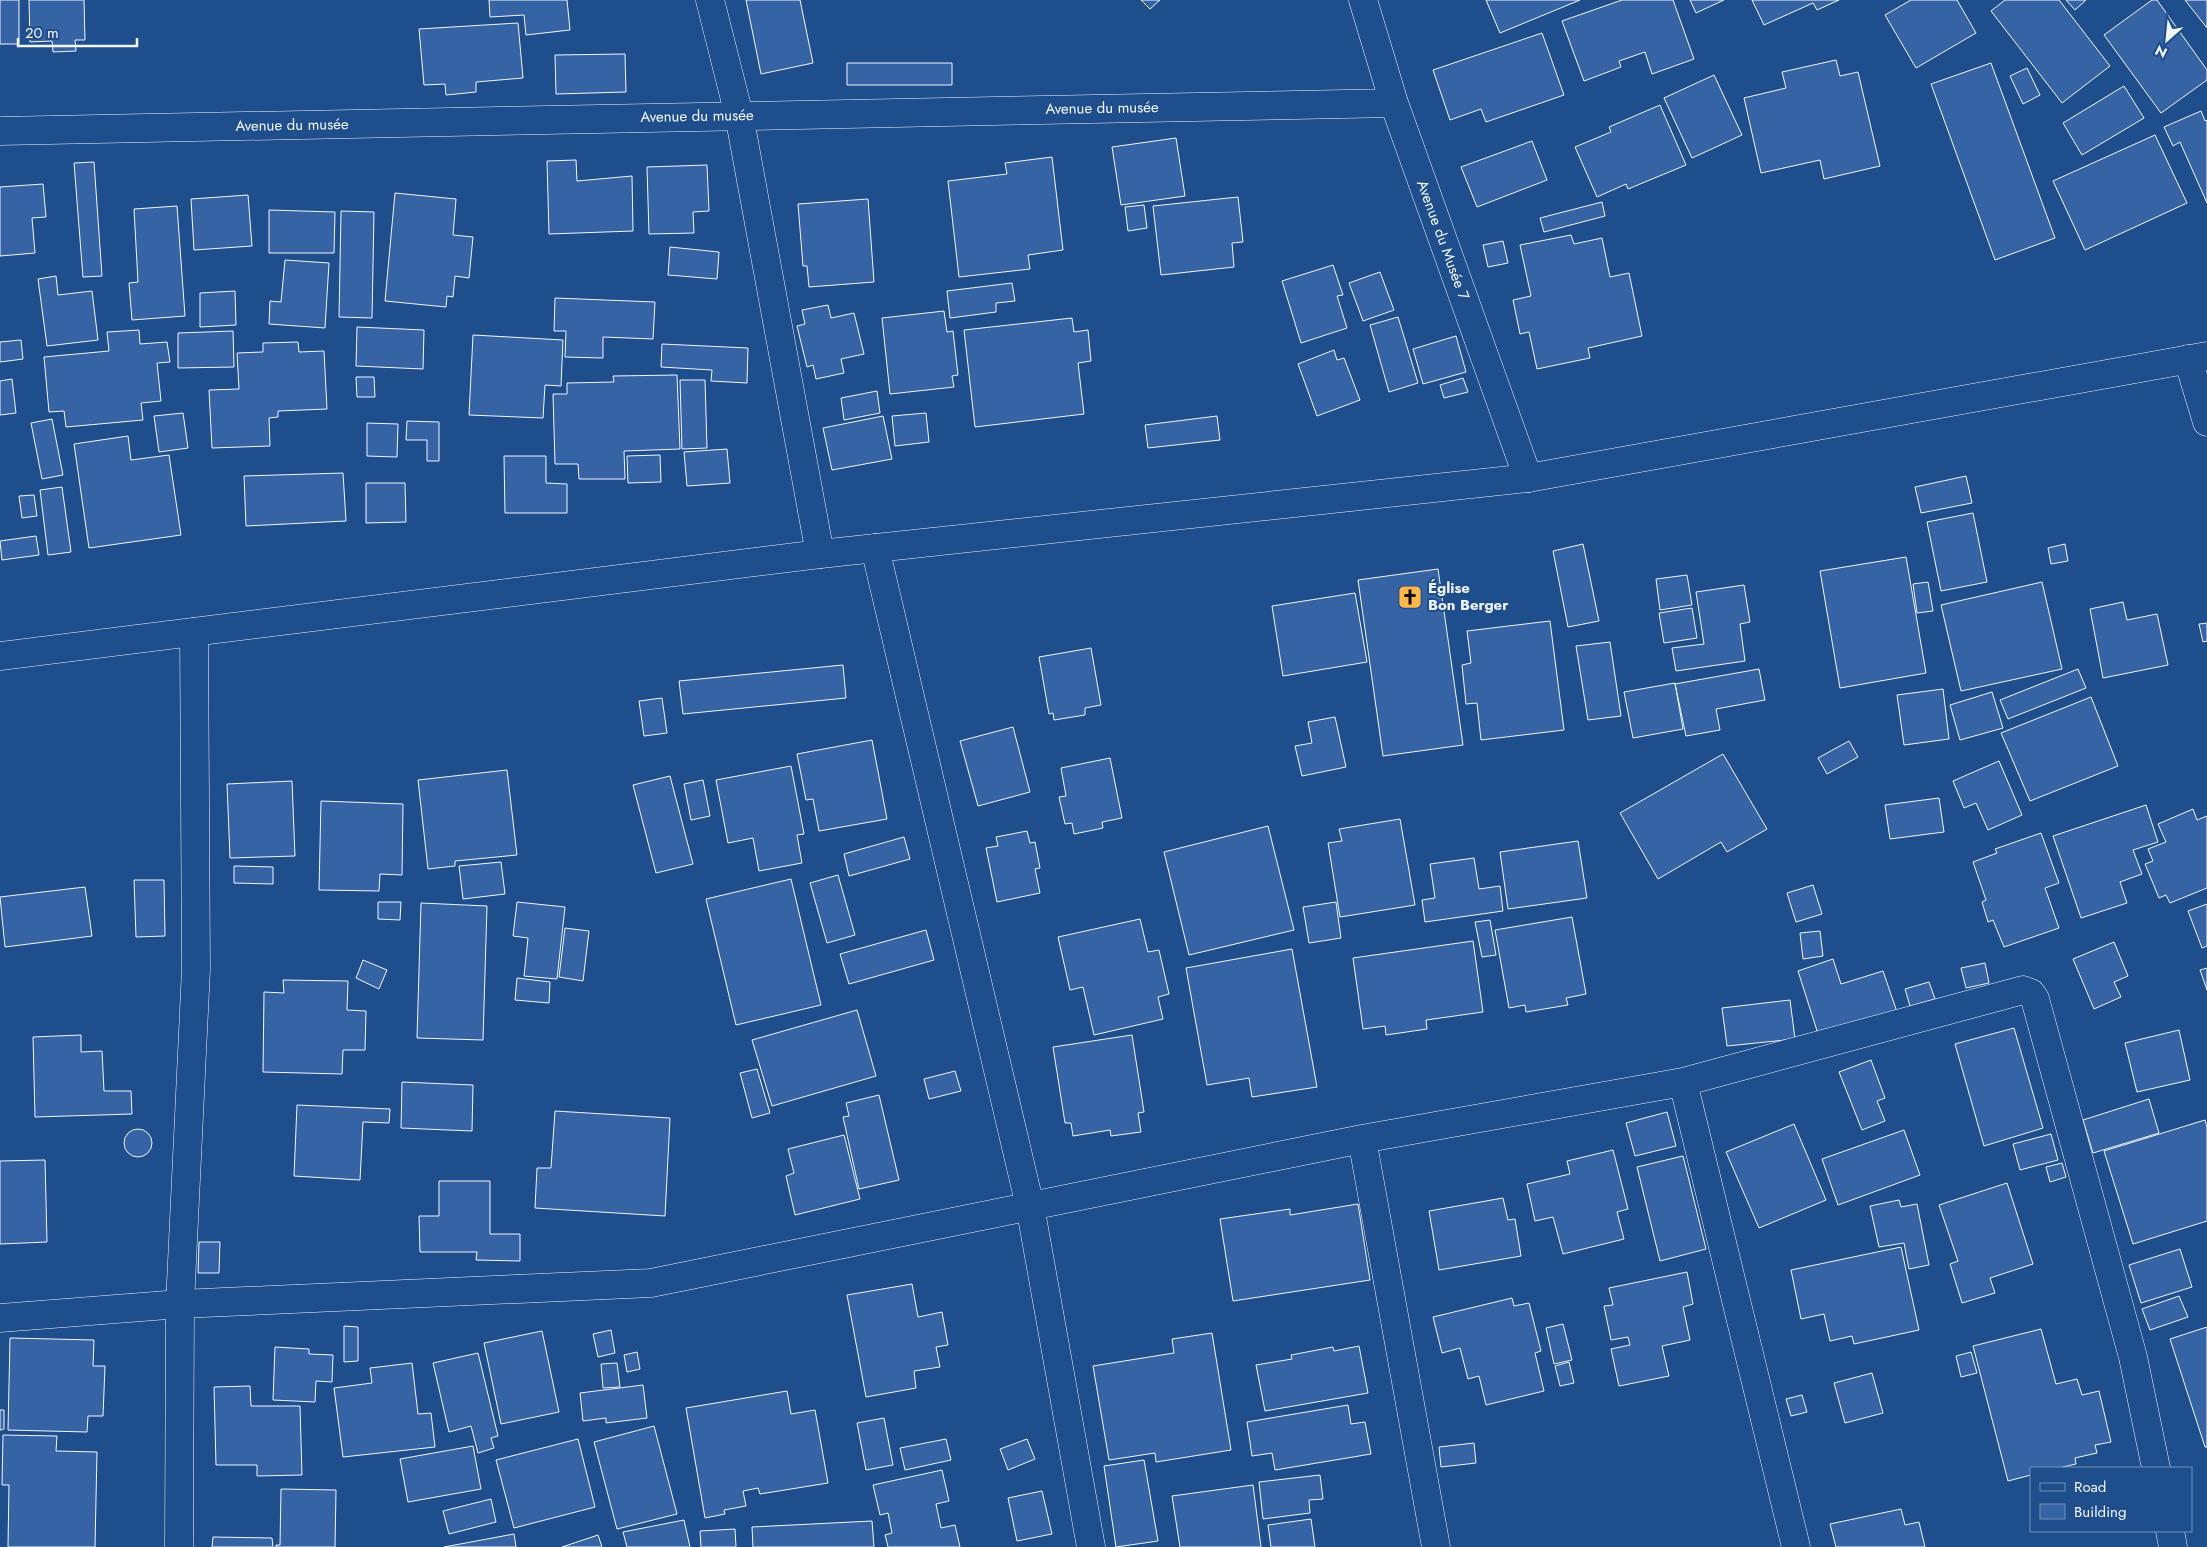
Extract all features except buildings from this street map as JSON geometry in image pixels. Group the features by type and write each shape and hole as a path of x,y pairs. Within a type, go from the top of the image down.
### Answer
{"street":[{"path":"710,0 739,115 820,554"},
{"name":"Avenue du Musée 7","path":"1362,0 1394,103 1528,478"},
{"name":"Avenue du musée","path":"0,131 1394,103"},
{"path":"0,656 820,554 1528,478 2197,358 2207,422"},
{"path":"875,548 1030,1206 1091,1547"},
{"path":"180,1547 180,1304 196,970 194,632"},
{"path":"0,1318 180,1304 651,1282 1362,1139 1684,1082 2023,990 2031,993 2035,999 2130,1348 2156,1467"},
{"path":"1684,1082 1796,1547"},
{"path":"1362,1139 1436,1547"},
{"path":"2170,1532 2173,1547"}],"place":[{"name":"Église Bon Berger","path":"1410,597"}]}
